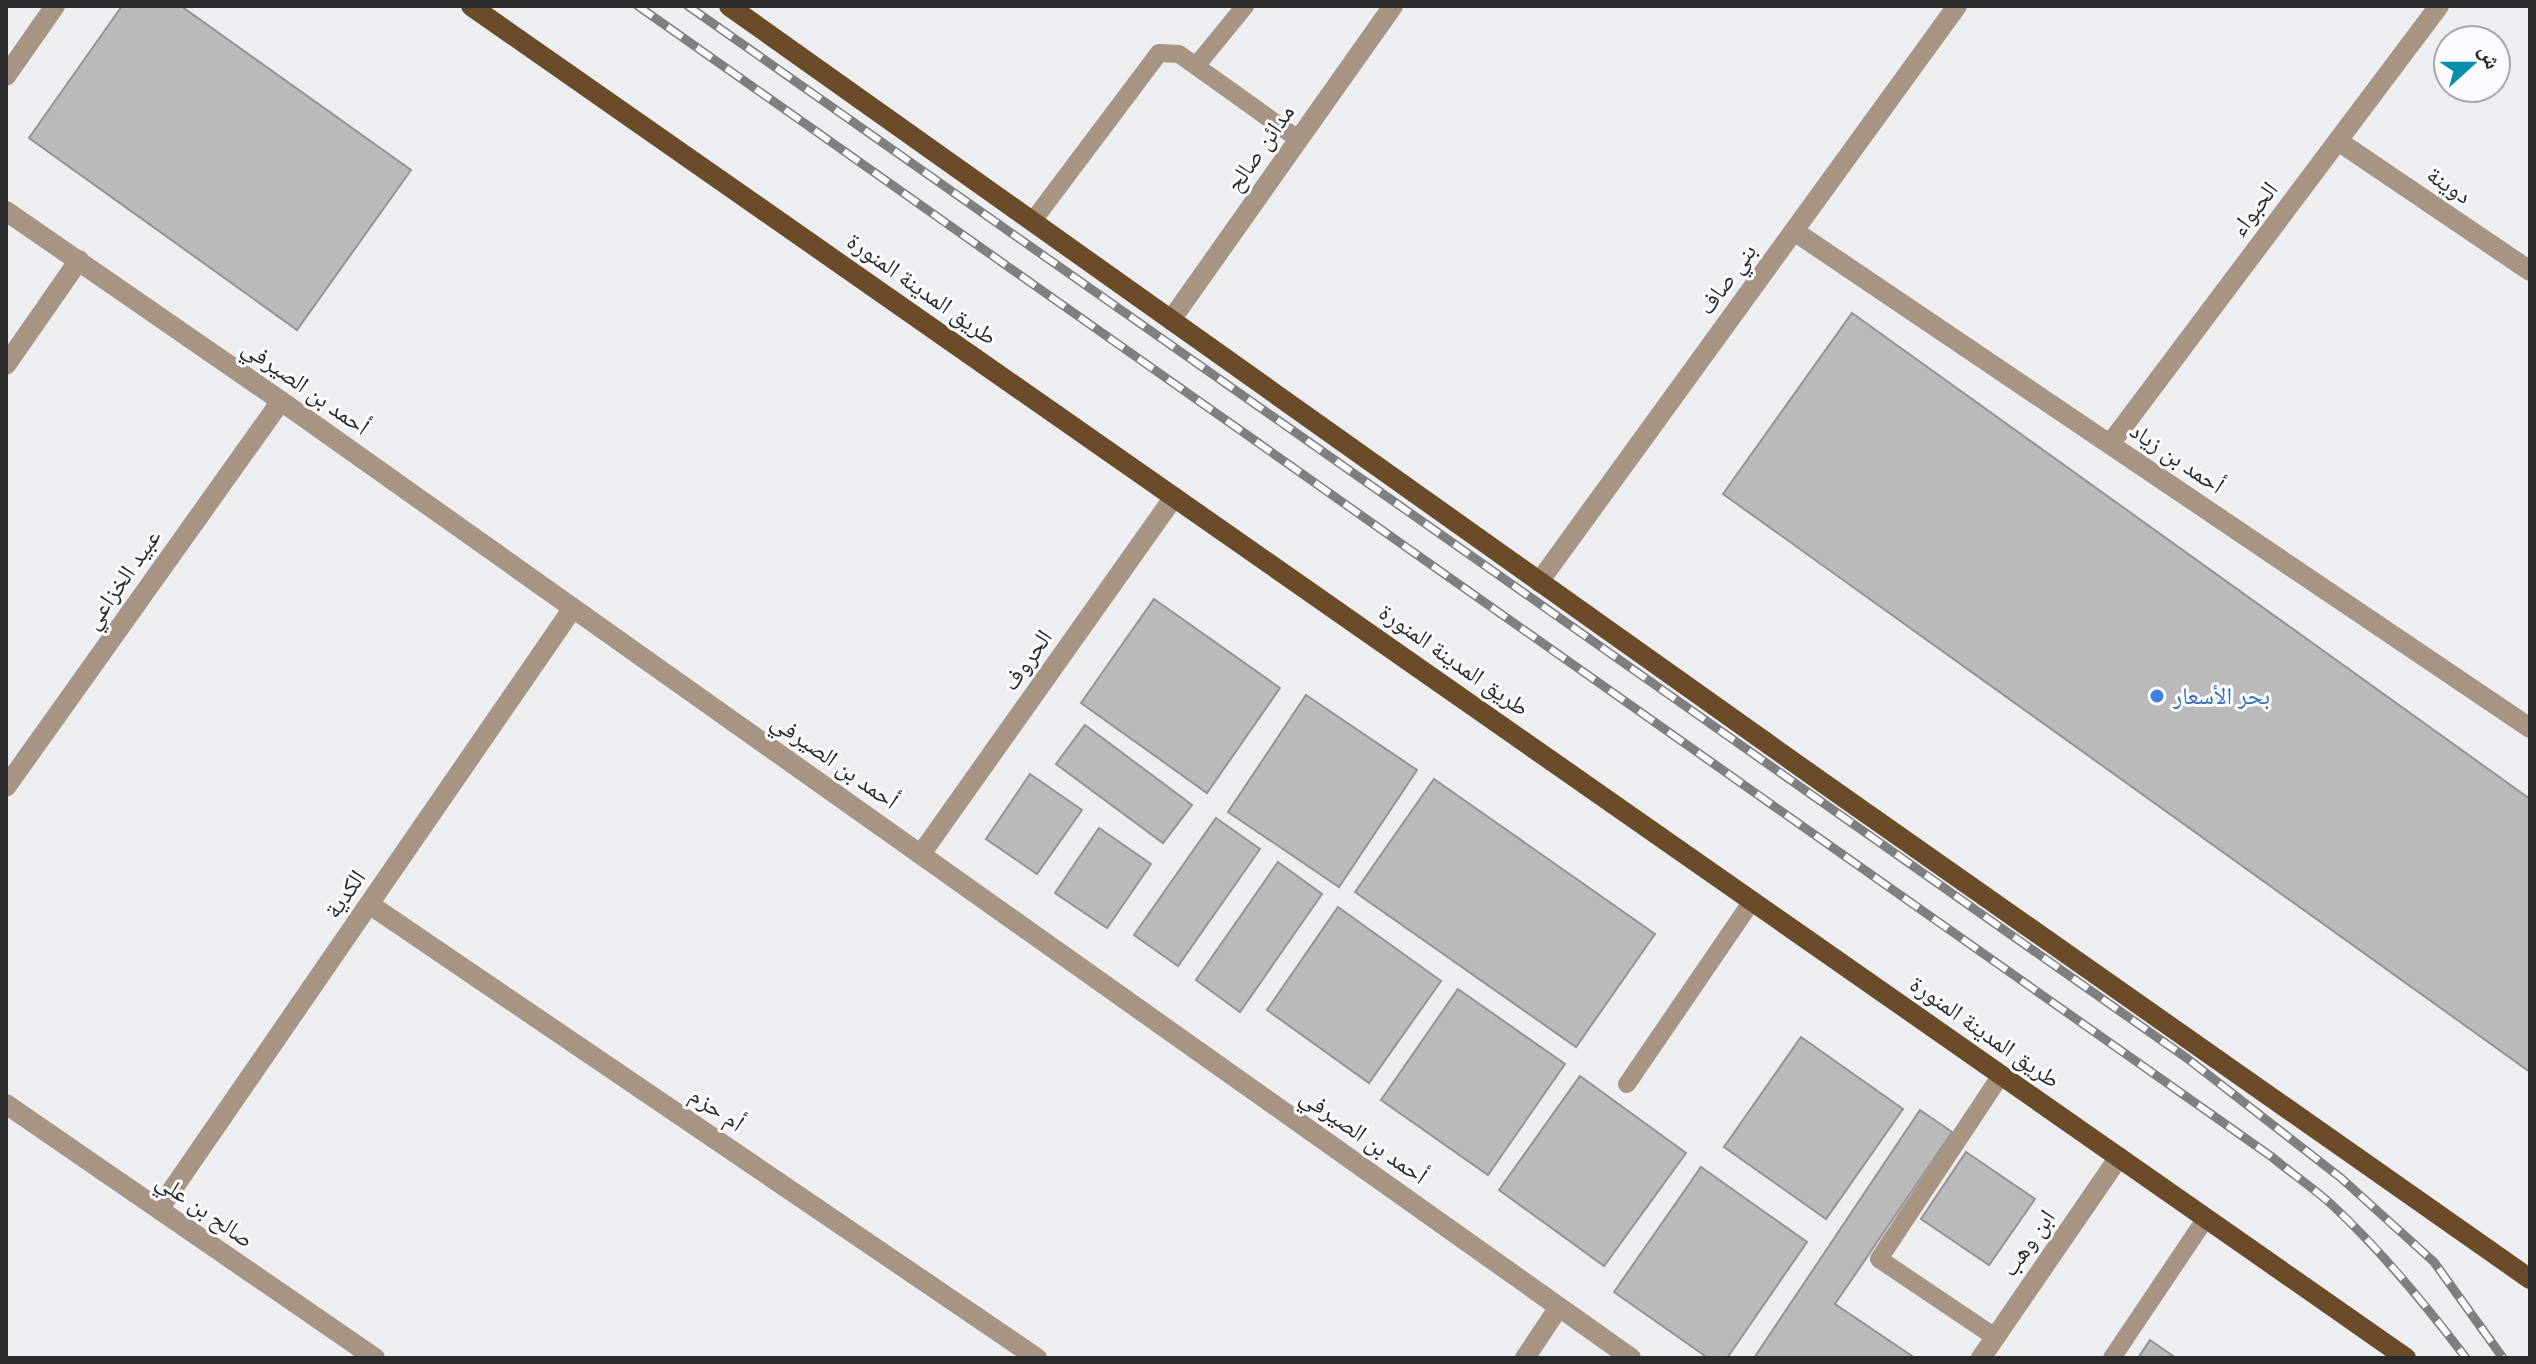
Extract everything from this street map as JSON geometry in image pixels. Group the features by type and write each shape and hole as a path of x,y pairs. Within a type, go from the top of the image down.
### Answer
{"main road":[{"name":"طريق المدينة المنورة","path":"471,6 2406,1358"},
{"path":"729,6 1539,582 2530,1279"}],"street":[{"path":"6,76 55,6"},
{"name":"مدائن صالح","path":"1171,320 1393,6"},
{"name":"بني صاف","path":"1539,582 1957,6"},
{"name":"الحبواء","path":"2110,444 2439,6"},
{"name":"دوينة","path":"2338,141 2530,271"},
{"name":"أحمد بن الصيرفي","path":"6,211 281,401 1631,1358"},
{"name":"أحمد بن زياد","path":"1794,231 2530,728"},
{"path":"6,365 79,260"},
{"name":"عبيد الخزاعي","path":"6,787 281,401"},
{"name":"الحروف","path":"921,854 1174,497"},
{"name":"الكدية","path":"159,1209 573,608"},
{"name":"أم حزم","path":"369,904 1037,1358"},
{"name":"صالح بن علي","path":"6,1104 375,1358"},
{"name":"ابن وهب","path":"1981,1358 2119,1157"},
{"path":"1525,1358 1559,1307"}],"lane":[{"path":"1196,66 1245,6"},
{"path":"1032,222 1159,53 1179,54 1298,139"},
{"path":"1627,1084 1752,901"},
{"path":"1995,1337 1879,1259 2001,1075"},
{"path":"2112,1358 2206,1218"}],"building":[{"path":"122,6 181,6 411,170 297,330 29,138"},
{"path":"1852,313 2530,799 2530,1072 1723,494"},
{"path":"1154,599 1280,688 1207,793 1081,703"},
{"path":"1306,695 1417,770 1339,887 1228,812"},
{"path":"1085,725 1192,805 1163,843 1056,764"},
{"path":"1030,774 1082,810 1037,874 986,839"},
{"path":"1434,779 1655,934 1576,1047 1355,892"},
{"path":"1216,818 1260,849 1178,966 1134,935"},
{"path":"1099,828 1151,864 1107,928 1055,893"},
{"path":"1278,862 1322,894 1240,1012 1196,980"},
{"path":"1338,907 1441,981 1369,1083 1267,1010"},
{"path":"1458,989 1565,1064 1488,1175 1381,1100"},
{"path":"1801,1037 1903,1109 1826,1219 1724,1147"},
{"path":"1580,1076 1686,1153 1604,1266 1499,1190"},
{"path":"1920,1110 1952,1132 1835,1304 1915,1358 1754,1358"},
{"path":"1966,1152 2035,1199 1989,1265 1921,1219"},
{"path":"1701,1167 1807,1242 1727,1358 1708,1358 1614,1292"},
{"path":"2150,1340 2176,1358 2138,1358"}],"railway":[{"path":"638,6 2272,1157 2331,1204 2367,1240 2466,1358"},
{"path":"688,6 2188,1059 2341,1178 2434,1262 2503,1358"}],"place":[{"name":"بحر الأسعار","path":"2157,696"}]}
